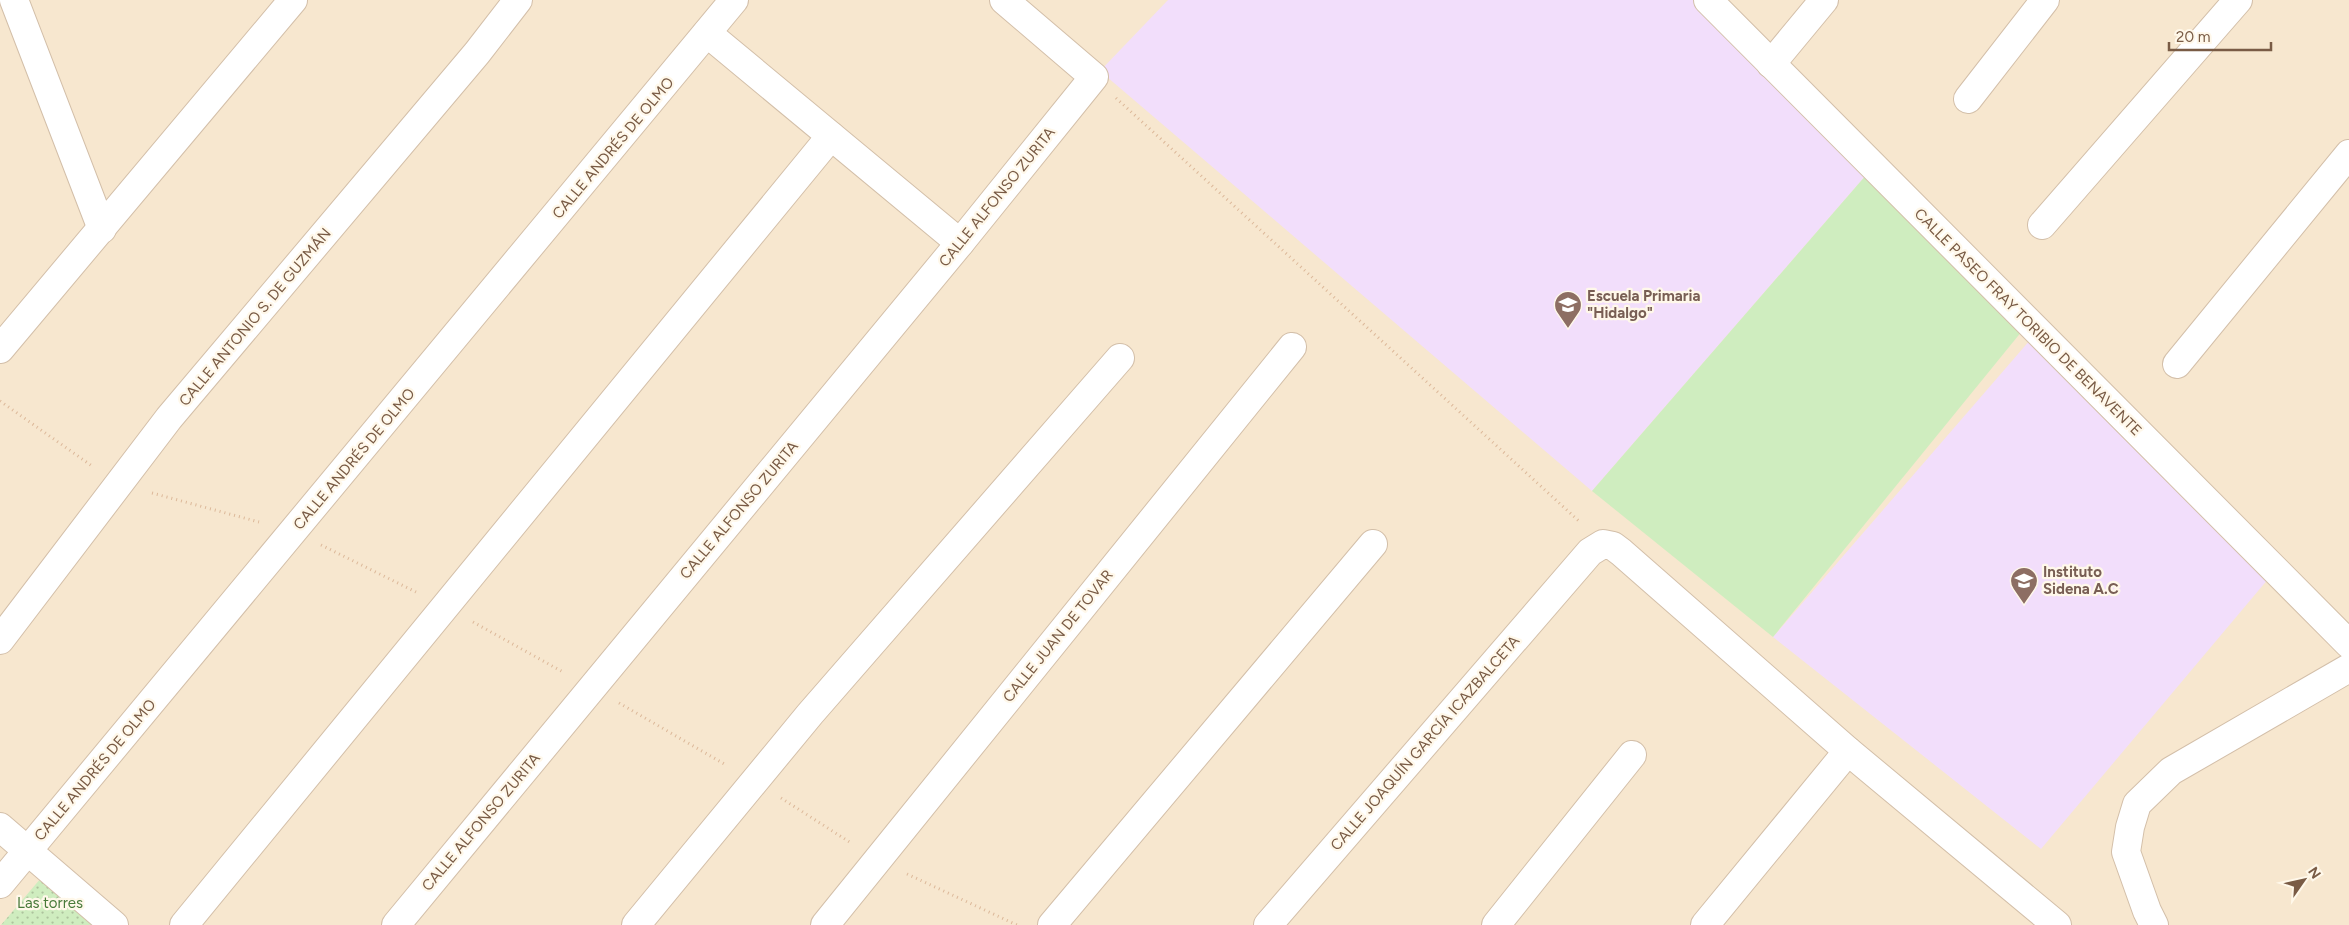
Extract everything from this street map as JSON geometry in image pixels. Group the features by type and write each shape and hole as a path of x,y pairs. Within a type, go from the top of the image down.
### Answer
{"street":[{"path":"14,0 102,229"},
{"path":"0,349 293,0"},
{"name":"CALLE ANTONIO S. DE GUZMÁN","path":"0,640 120,485 169,418 477,52 518,0"},
{"name":"CALLE ANDRÉS DE OLMO","path":"0,884 734,0"},
{"path":"1004,0 1087,85"},
{"name":"CALLE PASEO FRAY TORIBIO DE BENAVENTE","path":"1708,0 2349,644"},
{"path":"1771,64 1824,0"},
{"path":"1968,99 2045,0"},
{"path":"2042,225 2238,0"},
{"path":"707,34 960,243"},
{"name":"CALLE ALFONSO ZURITA","path":"396,925 960,243 1087,85"},
{"path":"184,925 830,136"},
{"path":"2177,364 2349,154"},
{"name":"CALLE JUAN DE TOVAR","path":"824,925 1292,347"},
{"path":"636,925 810,714 1120,358"},
{"path":"1052,925 1373,544"},
{"path":"1603,544 1613,546 1621,552 1848,751 2057,925"},
{"name":"CALLE JOAQUÍN GARCÍA ICAZBALCETA","path":"1268,925 1582,561 1590,552 1603,544"},
{"path":"2154,925 2146,911 2126,852 2130,827 2137,804 2171,771 2349,668"},
{"path":"1705,925 1848,751"},
{"path":"1496,925 1632,755"},
{"path":"0,827 114,925"}],"path":[{"path":"1087,85 1603,544"},
{"path":"0,401 120,485 294,532 445,606 754,781 877,860 1018,925"}],"shaded area":[{"path":"0,0 2349,0 2349,925 0,925"},
{"name":"Escuela Primaria \"Hidalgo\"","path":"1168,0 1717,0 1874,166 1592,491 1100,71"},
{"name":"Instituto Sidena A.C","path":"2038,331 2274,572 2041,849 1773,637"}],"green space":[{"path":"1874,166 2031,320 1773,637 1592,491"},
{"name":"Las torres","path":"47,871 111,925 1,925"}],"place":[{"name":"Escuela Primaria \"Hidalgo\"","path":"1568,329"},
{"name":"Instituto Sidena A.C","path":"2024,605"}]}
